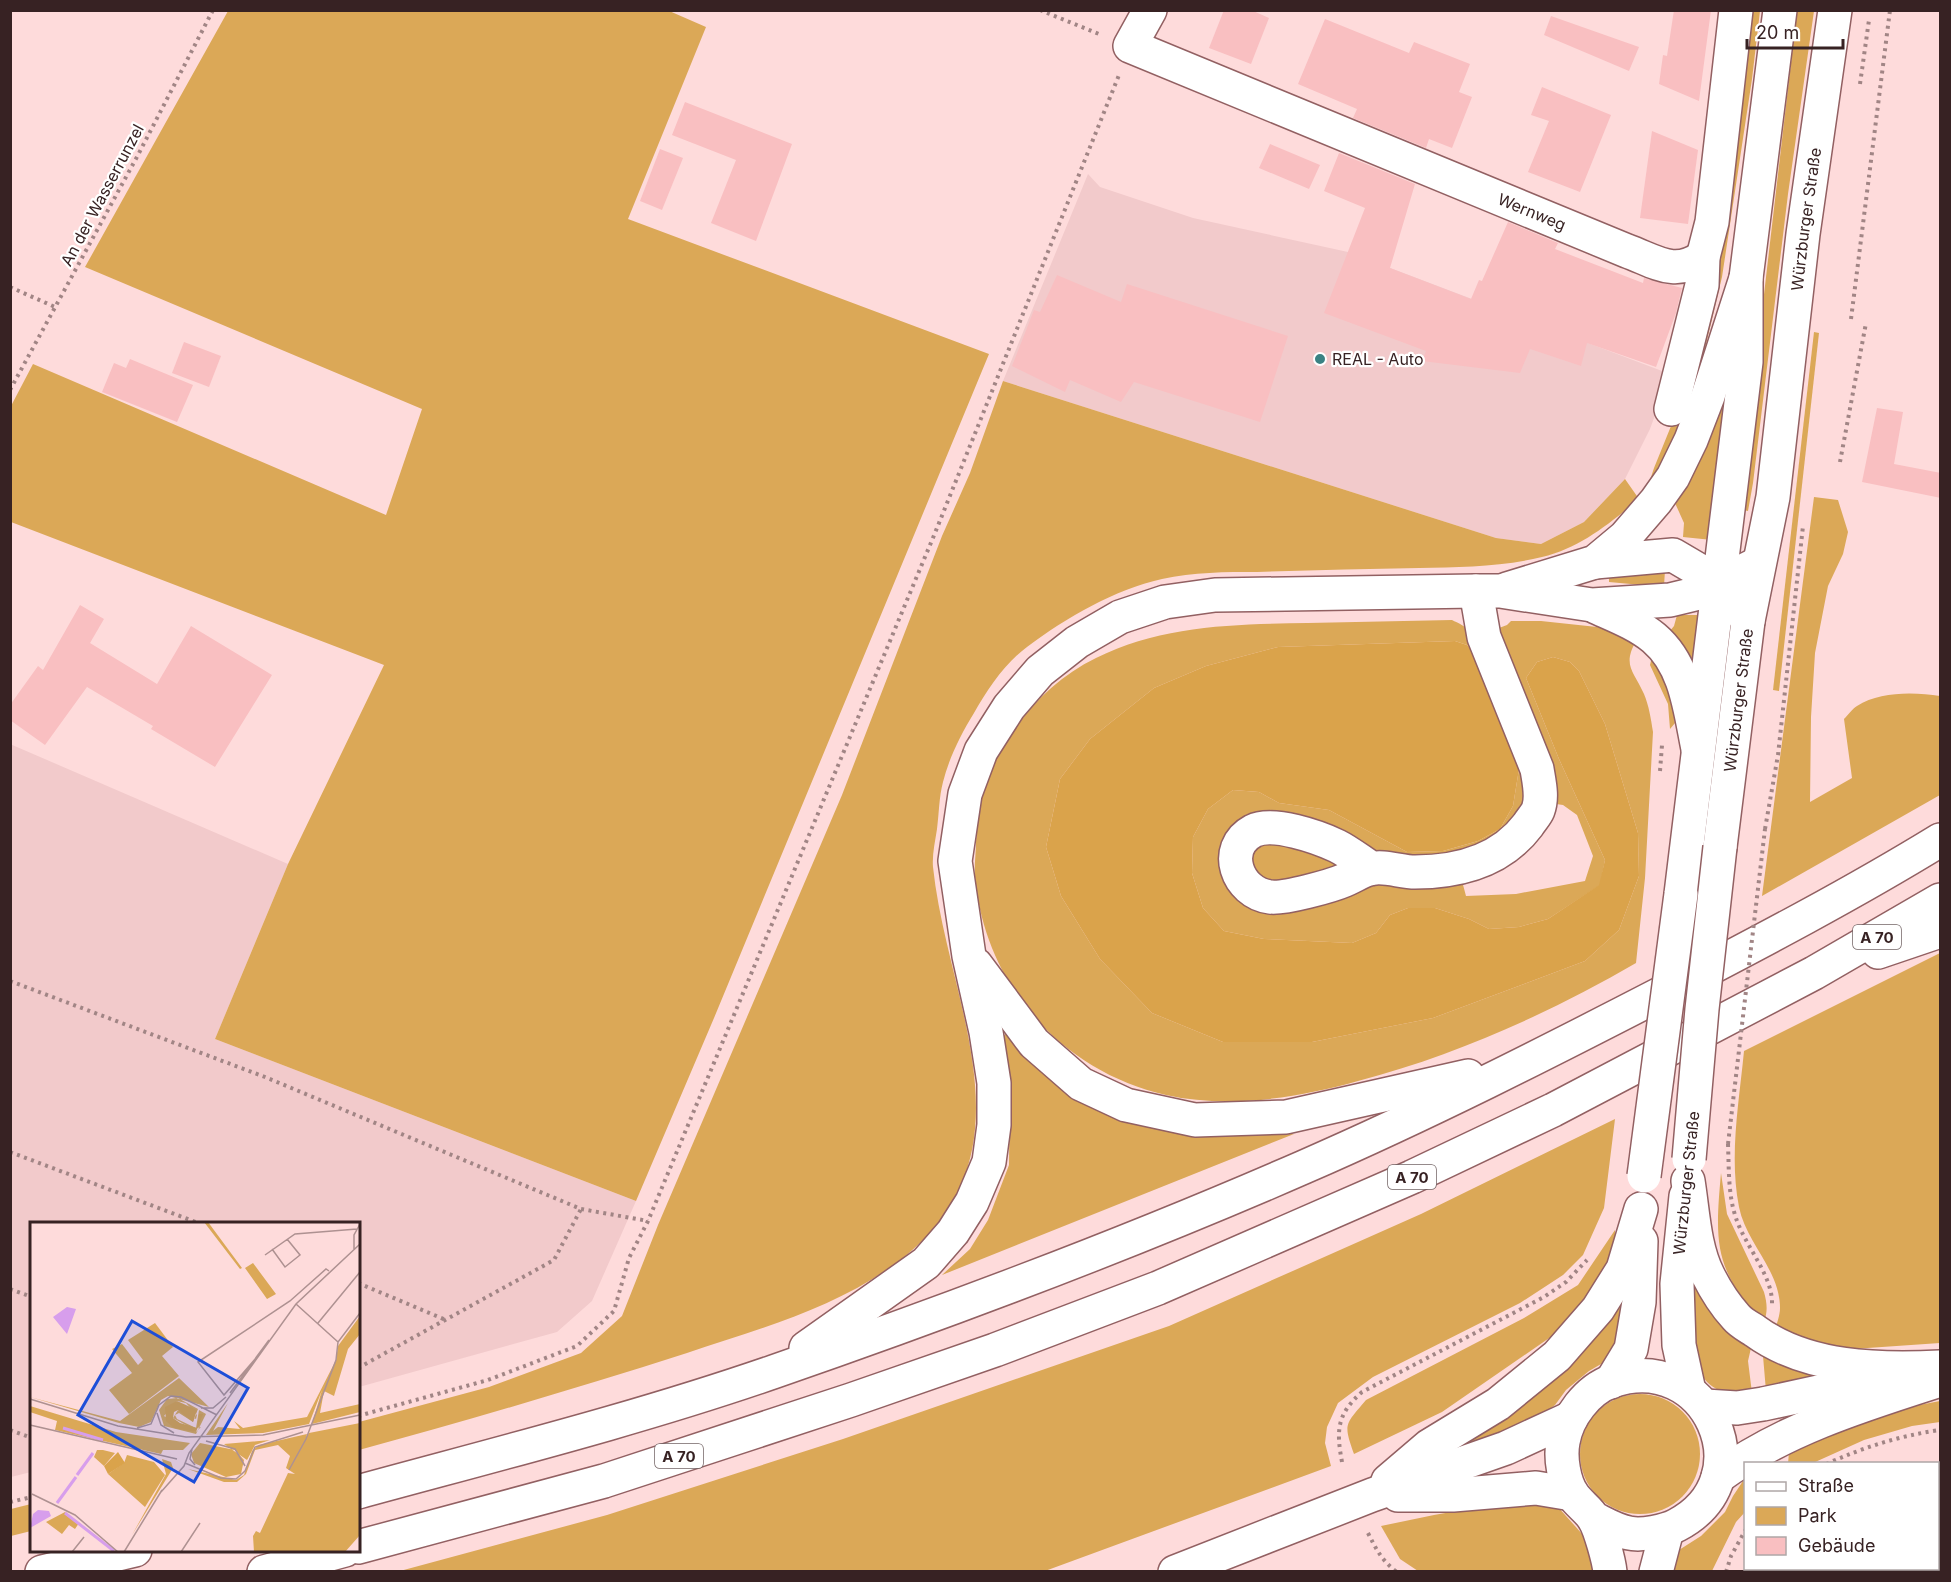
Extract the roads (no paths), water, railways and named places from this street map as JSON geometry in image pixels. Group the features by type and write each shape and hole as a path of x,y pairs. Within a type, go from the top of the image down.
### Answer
{"main road":[{"name":"Wernweg","path":"1150,10 1130,46 1671,268 1690,266 1703,257"},
{"path":"1671,409 1702,285 1703,257 1712,222 1736,10"},
{"name":"Würzburger Straße","path":"1611,1382 1631,1349 1639,1302 1644,1176 1707,690 1746,362 1746,278 1780,10"},
{"name":"Würzburger Straße","path":"1697,1398 1679,1345 1677,1284 1702,1009 1748,621 1773,497 1803,234 1835,10"},
{"path":"1595,562 1625,537 1673,477 1691,440 1708,396 1746,278"},
{"path":"1488,591 1595,562 1673,555 1719,582 1748,621"},
{"path":"773,1372 926,1263 953,1232 972,1202 989,1162 994,1125 994,1083 986,1032 969,956 955,861 965,794 981,751 1009,707 1040,671 1077,642 1120,617 1165,602 1215,595 1488,591 1592,605 1670,600 1699,593 1759,563"},
{"path":"1371,868 1415,872 1460,867 1484,861 1503,850 1522,832 1538,810 1541,789 1537,769 1484,637 1488,591"},
{"path":"1592,605 1631,622 1652,637 1671,658 1686,691 1698,749"},
{"path":"360,1491 582,1431 773,1372 899,1327 1140,1235 1304,1167 1529,1063 1768,937 1941,840"},
{"name":"A 70","path":"360,1546 615,1477 984,1354 1158,1288 1412,1177 1553,1110 1814,973 1941,900"},
{"path":"1814,973 1941,931"},
{"path":"969,956 1034,1043 1082,1084 1126,1105 1195,1120 1286,1117 1529,1063"},
{"path":"1689,1170 1697,1243 1708,1275 1737,1318 1764,1338 1793,1353 1828,1362 1898,1369 1941,1367"},
{"path":"1372,1495 1429,1446 1498,1404 1557,1356 1598,1309 1623,1269 1641,1209"},
{"path":"1611,1572 1595,1520 1572,1494 1563,1469 1563,1443 1571,1418 1588,1396 1611,1382 1638,1375 1665,1379 1697,1398 1737,1408 1828,1390 1898,1369"},
{"path":"1718,1477 1740,1461 1826,1420 1878,1400 1941,1380"},
{"path":"1595,1520 1630,1534 1667,1530 1690,1518 1709,1498 1718,1477 1722,1452 1717,1428 1697,1398"},
{"path":"1175,1572 1372,1495 1506,1448 1571,1418"},
{"path":"1372,1495 1453,1495 1536,1488 1572,1494"},
{"path":"1656,1572 1667,1530"},
{"path":"42,1572 131,1552"},
{"path":"264,1572 341,1552"}],"place":[{"name":"REAL - Auto","path":"1320,359"}]}
